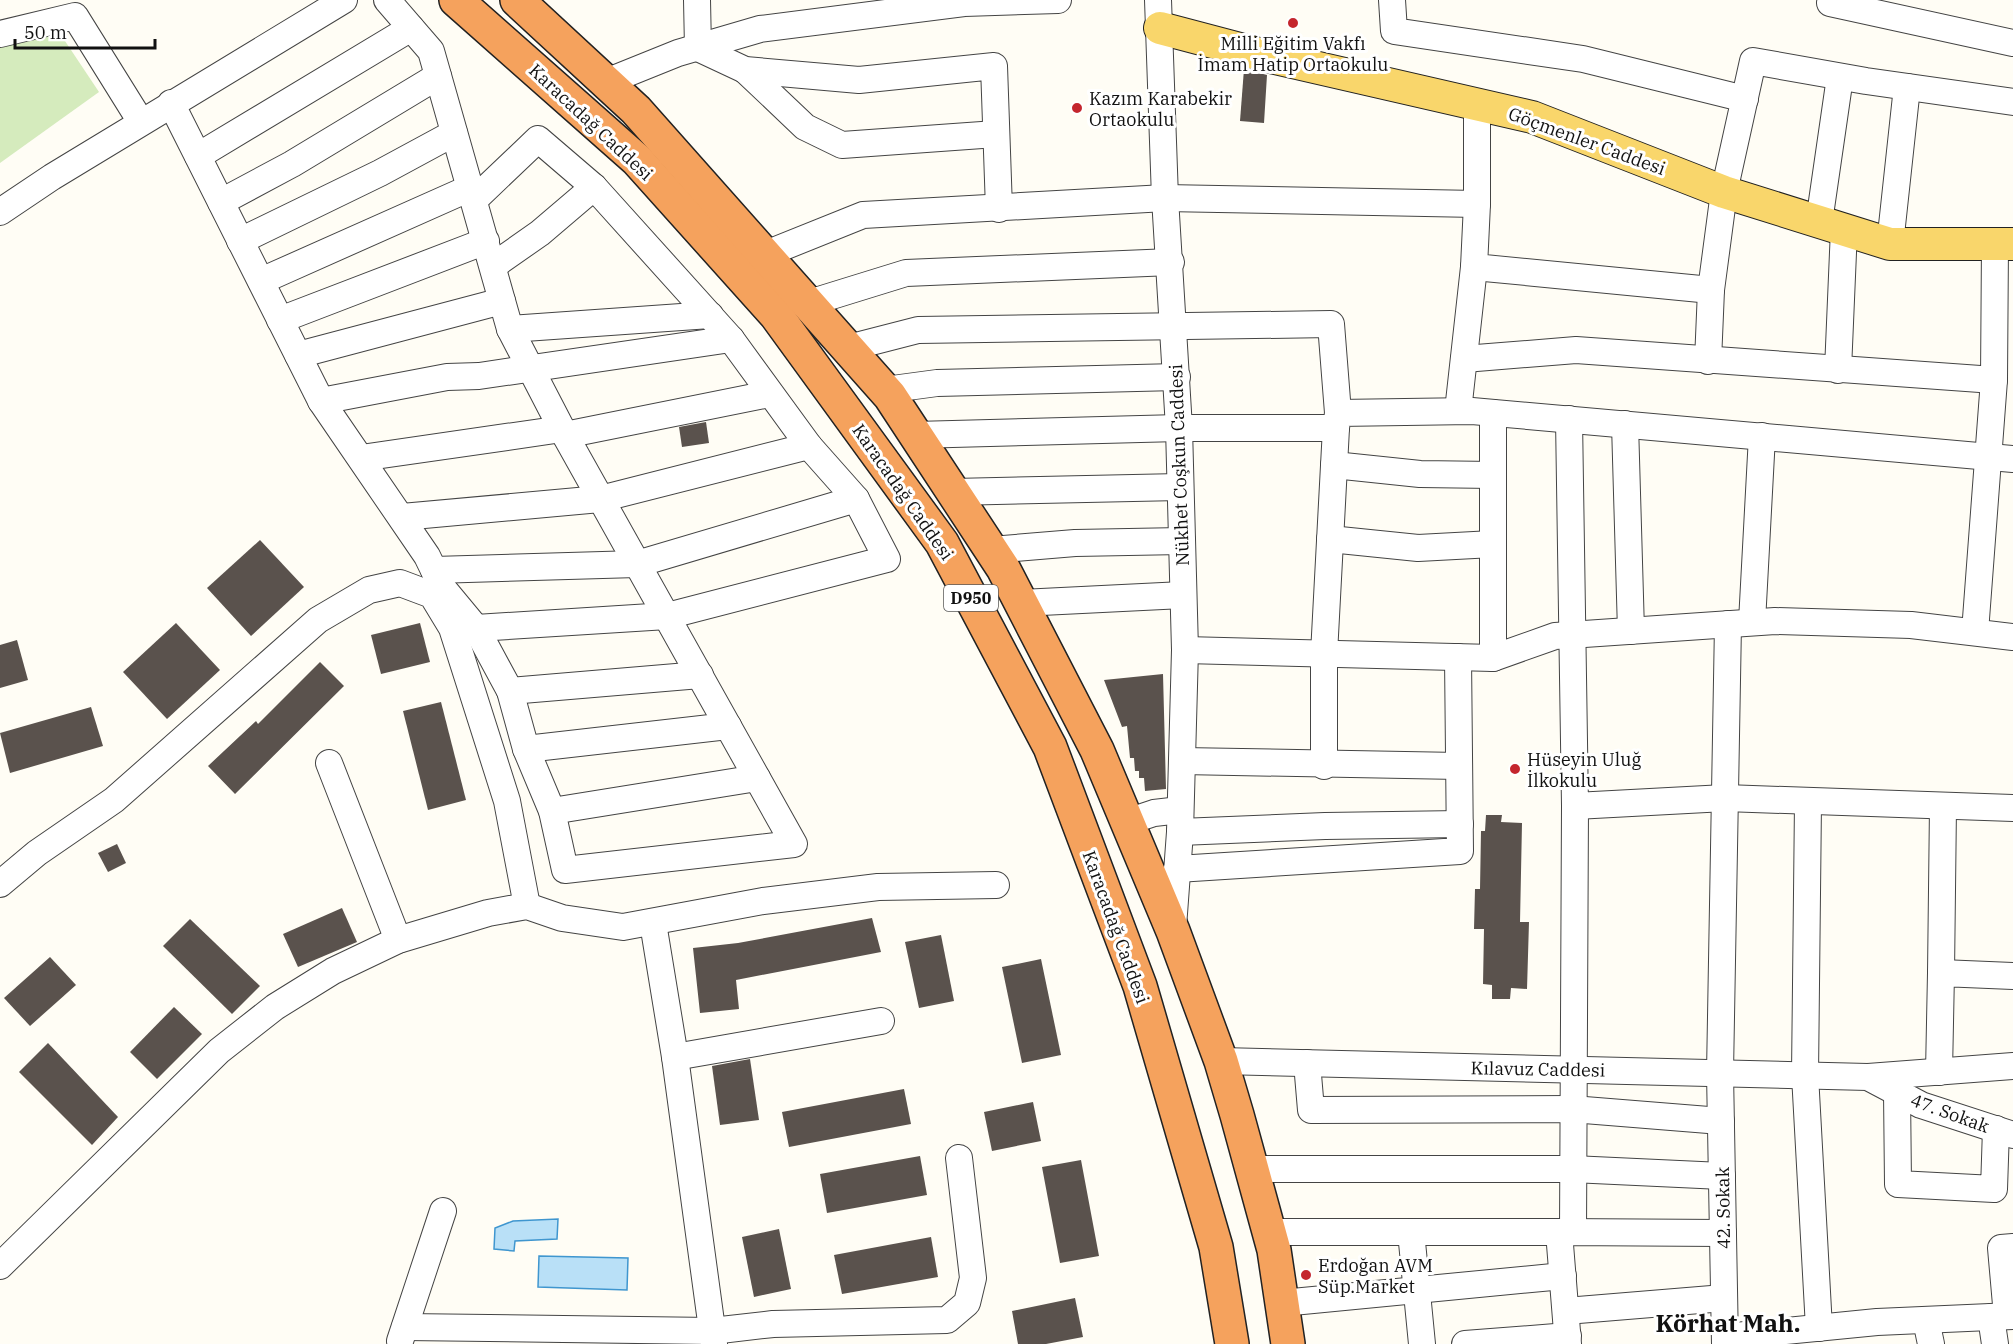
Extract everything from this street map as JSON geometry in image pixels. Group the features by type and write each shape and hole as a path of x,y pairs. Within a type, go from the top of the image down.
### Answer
{"highway":[{"name":"Karacadağ Caddesi","path":"456,0 637,160 676,203 776,315 942,543 1050,747 1140,986 1216,1247 1232,1344"},
{"name":"Karacadağ Caddesi","path":"517,0 636,110 885,390 991,550 1097,750 1173,931 1221,1061 1252,1169 1269,1233 1288,1344"}],"main road":[{"name":"Göçmenler Caddesi","path":"1159,14 1266,56 1532,117 1724,192 1890,244 2004,244"}],"street":[{"path":"0,212 171,103 344,0"},
{"path":"171,103 321,401 402,517 442,587 476,628 510,691 526,749 552,811 565,870 795,844 600,499 510,329 430,51 387,0"},
{"path":"697,0 698,48"},
{"path":"606,82 678,53 760,29 807,11 1058,0"},
{"path":"1392,0 1394,31 1582,59 1745,99"},
{"path":"1824,1 2013,43"},
{"path":"1,30 78,8 141,122"},
{"name":"Nükhet Coşkun Caddesi","path":"1159,14 1165,198 1177,377 1185,650 1180,821 1173,931"},
{"path":"198,156 411,27"},
{"path":"698,48 746,70 805,127 842,145 996,134"},
{"path":"1708,361 1711,290 1724,192 1754,61 1840,77 2013,102"},
{"path":"746,70 860,80 994,66 999,208"},
{"path":"221,202 292,164 438,76"},
{"path":"1838,370 1832,226 1840,77"},
{"path":"1890,244 1907,87"},
{"path":"1458,411 1474,267 1477,204 1477,104"},
{"path":"240,241 380,173 454,133"},
{"path":"261,281 472,194 538,139 594,187 731,339 809,446 856,499 887,559 666,616 476,628"},
{"path":"493,266 540,233 594,187"},
{"path":"766,254 863,215 1165,198 1477,204"},
{"path":"280,320 486,241"},
{"path":"1975,632 2001,458 1994,380 2004,244"},
{"path":"809,303 906,273 1171,262"},
{"path":"1474,267 1711,290"},
{"path":"298,355 502,301"},
{"path":"510,329 710,315"},
{"path":"848,348 918,330 1331,324 1337,420 1324,654 1324,766"},
{"path":"321,401 447,377 479,376 731,339"},
{"path":"1464,359 1576,350 1994,380"},
{"path":"885,390 937,383 1177,377"},
{"path":"361,458 563,432 769,394"},
{"path":"915,435 1179,428 1458,411 2001,458"},
{"path":"1493,413 1493,658"},
{"path":"1567,1330 1563,1276 1572,1169 1575,806 1569,420"},
{"path":"1625,424 1630,631"},
{"name":"42. Sokak","path":"1725,1340 1720,1073 1725,798 1740,623 1762,436"},
{"path":"402,517 600,499 809,446"},
{"path":"1334,465 1420,474 1493,475"},
{"path":"953,492 1180,487"},
{"path":"434,570 637,564 856,499"},
{"path":"1330,539 1418,548 1493,544"},
{"path":"991,550 1075,543 1182,541"},
{"path":"0,884 37,852 114,800 318,620 369,590 400,583 432,595 452,628 507,801 527,906"},
{"path":"1021,603 1184,595"},
{"path":"1185,650 1493,658 1555,636 1740,623 1911,625 2013,637"},
{"path":"1177,869 1460,851 1458,657"},
{"path":"510,691 700,675"},
{"path":"526,749 728,726"},
{"path":"1182,761 1324,766 1459,766"},
{"path":"329,763 398,940"},
{"path":"552,811 757,778"},
{"path":"1575,806 1725,798 2013,807"},
{"path":"1808,802 1805,1075 1819,1328"},
{"path":"1939,1072 1943,806"},
{"path":"1128,822 1154,813 1180,821 1325,826 1460,825"},
{"path":"0,1266 219,1051 275,1007 314,983 398,940 488,913 527,906 562,918 613,926 653,923 763,901 878,887 996,885"},
{"path":"653,923 675,1057 713,1338"},
{"path":"1941,973 2013,976"},
{"path":"675,1057 881,1021"},
{"name":"Kılavuz Caddesi","path":"1221,1061 1861,1076 2013,1066"},
{"path":"1307,1064 1311,1110 1572,1109 1721,1121"},
{"name":"47. Sokak","path":"1861,1076 1921,1105 2005,1132"},
{"path":"1897,1092 1899,1184 1994,1189 2005,1132"},
{"path":"443,1211 402,1336 713,1338 773,1324 947,1320 967,1303 973,1278 959,1158"},
{"path":"1252,1169 1572,1169 1722,1176"},
{"path":"1410,1232 1422,1344"},
{"path":"1269,1233 1723,1233"},
{"path":"1995,1344 2003,1316 2001,1248 2013,1246"},
{"path":"1282,1303 1563,1276"},
{"path":"1465,1344 1567,1330 1724,1298"},
{"path":"1725,1340 1819,1328 1870,1334 1928,1332 2003,1316"}],"green space":[{"path":"59,32 99,92 0,163 0,47"}],"water":[{"path":"558,1219 557,1239 515,1241 514,1251 494,1249 495,1228 513,1221"},
{"path":"539,1256 628,1258 627,1290 538,1287"}],"building":[{"path":"1244,69 1267,75 1264,123 1240,121"},
{"path":"706,422 709,443 682,447 679,427"},
{"path":"260,540 304,587 251,636 207,588"},
{"path":"176,623 220,670 167,719 123,672"},
{"path":"420,623 430,662 381,674 371,635"},
{"path":"17,640 28,680 0,688 0,645"},
{"path":"320,662 344,686 235,794 208,766 256,721 258,724"},
{"path":"1163,674 1166,789 1145,791 1144,778 1139,778 1139,771 1135,771 1134,758 1130,758 1127,726 1122,727 1104,680"},
{"path":"441,702 466,800 428,810 403,711"},
{"path":"91,707 103,746 10,773 0,733"},
{"path":"1486,815 1502,815 1501,822 1522,823 1520,922 1529,922 1527,989 1511,988 1510,999 1492,999 1492,985 1483,984 1484,929 1474,929 1475,889 1480,889 1481,831 1485,831"},
{"path":"117,844 126,863 108,872 98,853"},
{"path":"342,908 357,942 298,967 283,934"},
{"path":"872,918 881,952 736,980 739,1009 700,1013 693,948 738,943"},
{"path":"190,919 260,986 232,1014 163,946"},
{"path":"941,935 954,1001 919,1008 905,942"},
{"path":"50,957 76,985 30,1026 4,998"},
{"path":"1041,959 1061,1055 1022,1063 1002,967"},
{"path":"174,1007 202,1034 157,1079 130,1052"},
{"path":"48,1043 118,1117 92,1145 19,1072"},
{"path":"750,1059 759,1120 720,1125 712,1066"},
{"path":"904,1089 911,1124 789,1147 782,1112"},
{"path":"1033,1102 1041,1141 992,1151 984,1112"},
{"path":"920,1156 927,1195 827,1213 820,1174"},
{"path":"1081,1160 1099,1256 1060,1263 1042,1167"},
{"path":"779,1229 791,1289 754,1297 742,1237"},
{"path":"931,1237 938,1277 842,1294 834,1255"},
{"path":"1075,1298 1083,1337 1046,1344 1018,1344 1012,1311"}],"place":[{"name":"Milli Eğitim Vakfı İmam Hatip Ortaokulu","path":"1293,23"},
{"name":"Kazım Karabekir Ortaokulu","path":"1077,108"},
{"name":"Hüseyin Uluğ İlkokulu","path":"1515,769"},
{"name":"Erdoğan AVM Süp.Market","path":"1306,1275"}],"district":[{"name":"Körhat Mah.","path":"1728,1323"}]}
